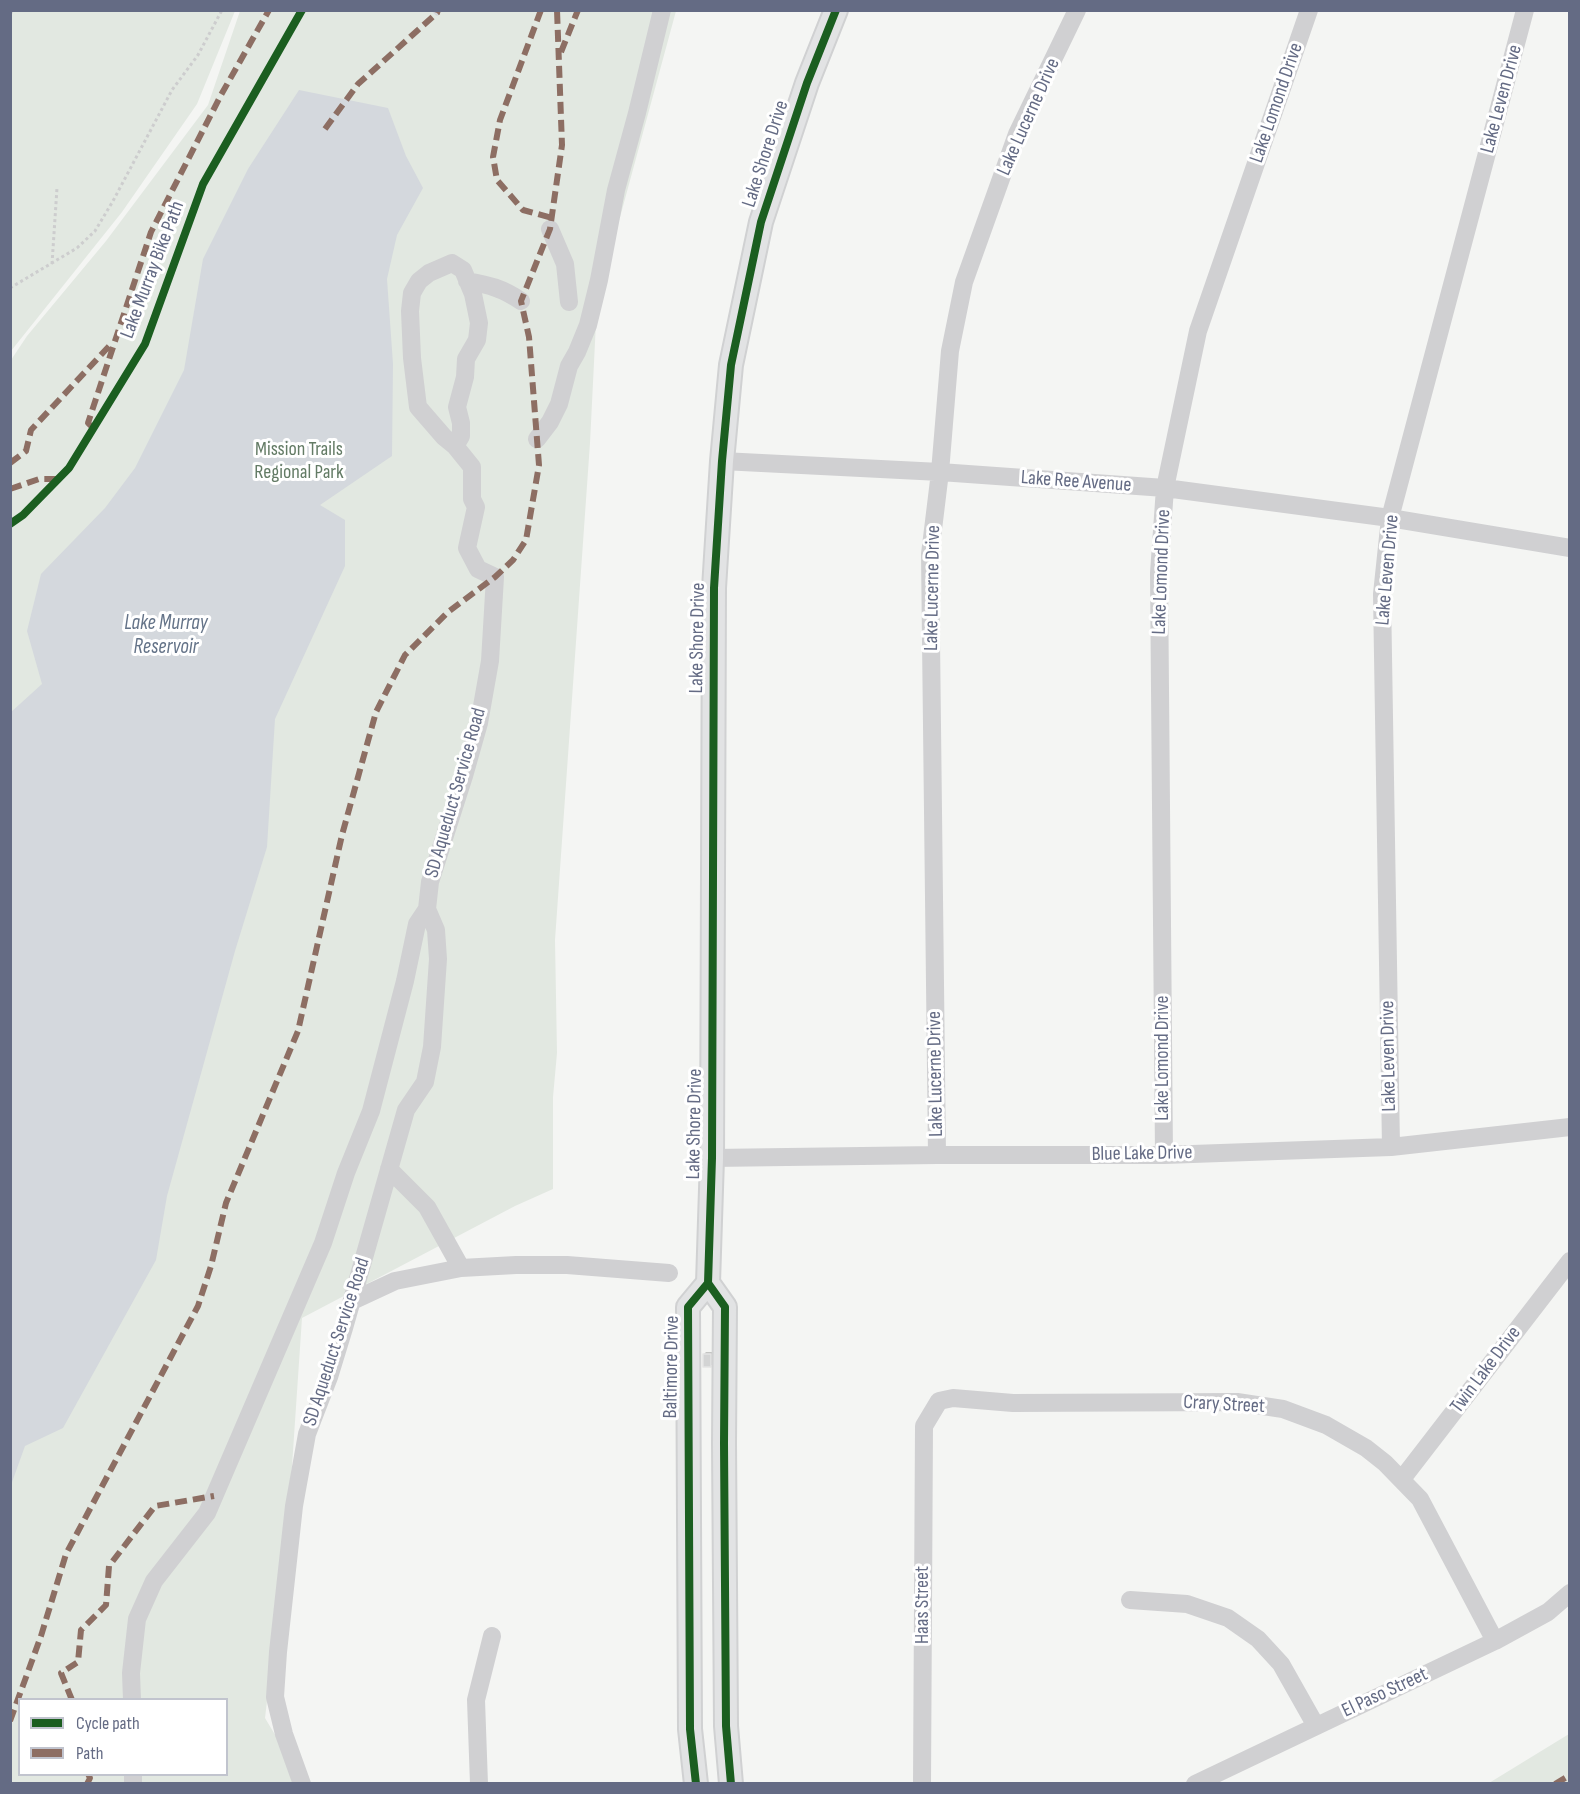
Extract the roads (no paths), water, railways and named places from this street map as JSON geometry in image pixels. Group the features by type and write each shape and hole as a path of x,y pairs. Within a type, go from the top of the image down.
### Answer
{"main road":[{"name":"Lake Shore Drive","path":"708,1283 712,1158 714,588 731,365 761,222 807,83 836,10"},
{"name":"Baltimore Drive","path":"696,1784 690,1729 688,1307 708,1283"},
{"path":"708,1283 725,1307 726,1717 731,1784"}],"street":[{"path":"537,439 550,422 559,404 569,366 588,325 616,190 662,10"},
{"name":"Lake Lucerne Drive","path":"937,1155 930,554 940,472 950,351 964,282 1017,134 1077,10"},
{"name":"Lake Lomond Drive","path":"1164,1155 1159,573 1165,488 1198,331 1309,10"},
{"name":"Lake Leven Drive","path":"1391,1147 1382,594 1390,518 1525,10"},
{"path":"550,229 565,264 569,302"},
{"name":"SD Aqueduct Service Road","path":"132,1698 131,1673 137,1619 154,1581 207,1513 323,1243 346,1173 371,1111 405,981 417,924 426,909 430,882 479,723 490,661 495,577 478,569 467,548 476,507 472,499 472,467 418,407 412,358 410,311 412,293 419,281 429,273 452,263 463,270 467,281"},
{"path":"467,281 491,285 521,301"},
{"path":"455,446 461,436 457,407 465,377 466,359 477,340 479,323 467,281"},
{"name":"Lake Ree Avenue","path":"722,461 940,472 1165,488 1390,518 1569,548"},
{"name":"SD Aqueduct Service Road","path":"302,1784 284,1734 275,1697 294,1506 307,1434 329,1377 406,1110 425,1082 432,1047 438,959 436,930 426,909"},
{"name":"Blue Lake Drive","path":"712,1158 1164,1155 1391,1147 1569,1127"},
{"path":"389,1169 426,1207 461,1268"},
{"name":"Twin Lake Drive","path":"1402,1479 1569,1261"},
{"path":"352,1301 395,1281 461,1268 567,1265 669,1273"},
{"name":"Crary Street","path":"924,1426 939,1401 953,1398 1013,1403 1237,1402 1305,1416 1336,1430 1366,1448 1420,1498 1495,1641"},
{"name":"Haas Street","path":"922,1784 924,1426"},
{"name":"El Paso Street","path":"1195,1784 1495,1641 1548,1612 1569,1593"},
{"path":"1130,1600 1187,1604 1228,1618 1258,1639 1281,1664 1316,1726"},
{"path":"478,1784 476,1700 492,1636"}],"water":[{"name":"Lake Murray Reservoir","path":"299,90 388,108 406,156 423,188 397,235 387,279 393,364 392,456 320,505 345,520 345,566 275,719 267,847 235,951 167,1196 156,1260 63,1428 25,1446 11,1485 10,713 42,684 27,631 41,574 105,508 135,468 184,370 203,259 248,169"}],"waterway":[{"path":"434,10 437,13"}],"park label":[{"name":"Mission Trails Regional Park","path":"299,462"}]}
